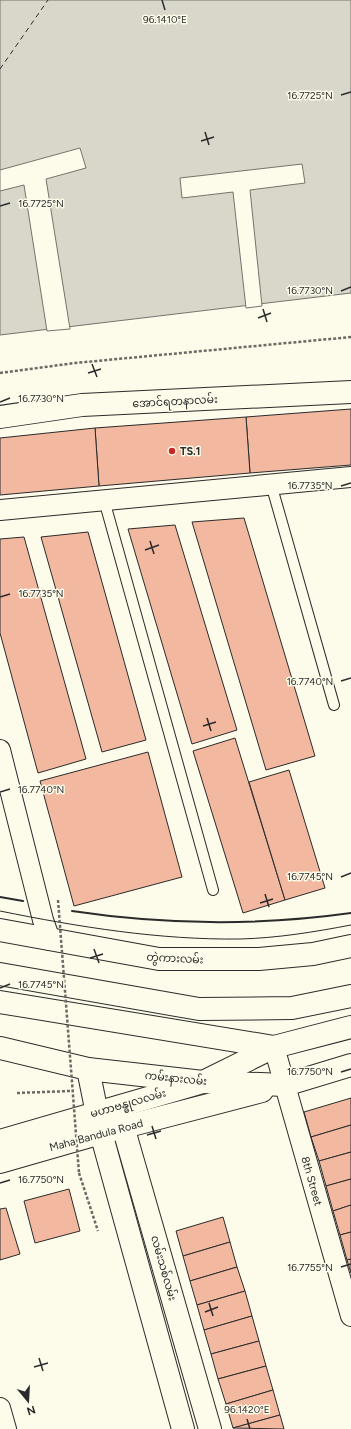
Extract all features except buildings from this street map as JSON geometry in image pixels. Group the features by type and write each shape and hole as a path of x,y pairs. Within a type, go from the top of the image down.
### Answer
{"main road":[{"name":"အောင်ရတနာလမ်း","path":"0,417 82,406 351,392"},
{"name":"တွဲကားလမ်း","path":"0,930 159,959 259,960 312,954 351,946"},
{"path":"0,974 199,1009 292,1008 351,996"},
{"path":"0,1002 274,1047 351,1027"},
{"name":"မဟာဗန္ဓုလလမ်း","path":"0,1141 98,1123 118,1106 204,1082 274,1047"},
{"name":"ကမ်းနားလမ်း","path":"0,1048 88,1069 204,1082 285,1085 351,1065"},
{"path":"88,1069 98,1123 183,1429"},
{"name":"Maha Bandula Road","path":"0,1162 98,1123 123,1127 285,1085"},
{"name":"လမ်းသစ်လမ်း","path":"118,1106 210,1429"},
{"path":"153,1319 177,1312"}],"street":[{"path":"0,510 351,476"},
{"path":"0,750 43,920 50,940"},
{"name":"8th Street","path":"274,1047 351,1316"},
{"path":"0,1408 6,1429"}],"lane":[{"path":"271,484 334,705"},
{"path":"104,500 213,890"}],"path":[{"path":"0,373 75,363 351,337"},
{"path":"58,900 79,1173 98,1232"},
{"path":"16,1094 72,1091"}],"shaded area":[{"path":"0,0 351,0 351,293 0,335"}],"pier":[{"path":"80,148 86,168 46,179 70,329 47,331 24,185 0,191 0,170"},
{"path":"302,164 305,183 250,190 262,306 246,308 233,192 182,198 180,178"}],"ferry route":[{"path":"0,69 48,0"}],"tram line":[{"path":"0,911 89,927 149,935 210,939 240,939 282,936 351,925"}],"wall":[{"path":"0,897 23,901"},
{"path":"72,911 142,919 212,922 281,920 351,913"}],"place":[{"name":"TS.1","path":"172,451"}]}
